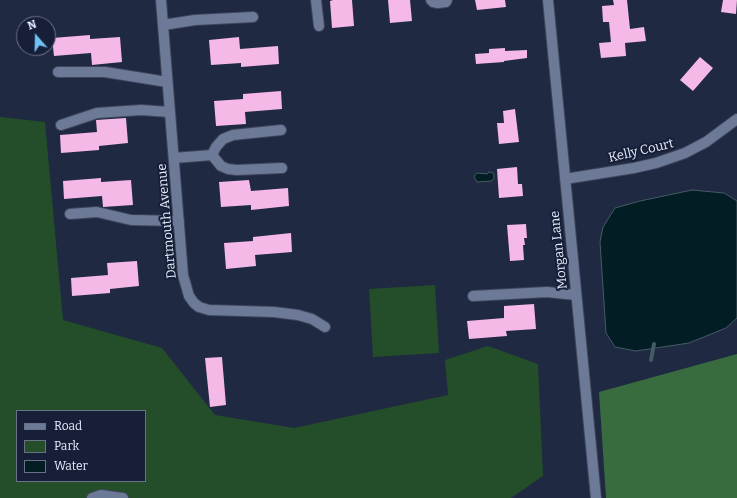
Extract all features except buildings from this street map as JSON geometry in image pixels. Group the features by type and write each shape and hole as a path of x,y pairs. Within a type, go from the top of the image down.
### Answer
{"street":[{"name":"Dartmouth Avenue","path":"161,0 183,275 189,296 199,308 209,310 298,314 312,319 325,327"},
{"path":"316,0 319,26"},
{"path":"431,0 432,2 438,3 446,2 447,0"},
{"name":"Morgan Lane","path":"548,0 596,498"},
{"path":"163,25 194,20 253,17"},
{"path":"58,72 105,72 167,82"},
{"path":"61,125 97,113 141,110 170,112"},
{"name":"Kelly Court","path":"565,179 634,168 685,153 706,142 737,119"},
{"path":"212,155 216,147 223,139 233,135 281,130"},
{"path":"174,158 212,155"},
{"path":"212,155 221,166 228,169 282,168"},
{"path":"70,214 97,212 131,220 179,221"},
{"path":"473,296 547,292 576,295"},
{"path":"92,498 101,495 123,498"}],"green space":[{"path":"0,117 45,122 63,320 162,348 215,415 294,428 448,395 445,360 488,346 538,364 543,476 511,498 0,498"},
{"path":"435,285 439,353 373,357 369,289"},
{"path":"737,354 737,498 606,498 599,392"}],"water":[{"path":"489,172 493,173 494,175 492,181 477,182 474,177 477,173 487,174"},
{"path":"692,190 724,193 737,201 737,318 726,328 689,343 636,351 615,347 606,333 600,242 603,227 615,208"}],"waterway":[{"path":"651,360 654,344"}]}
